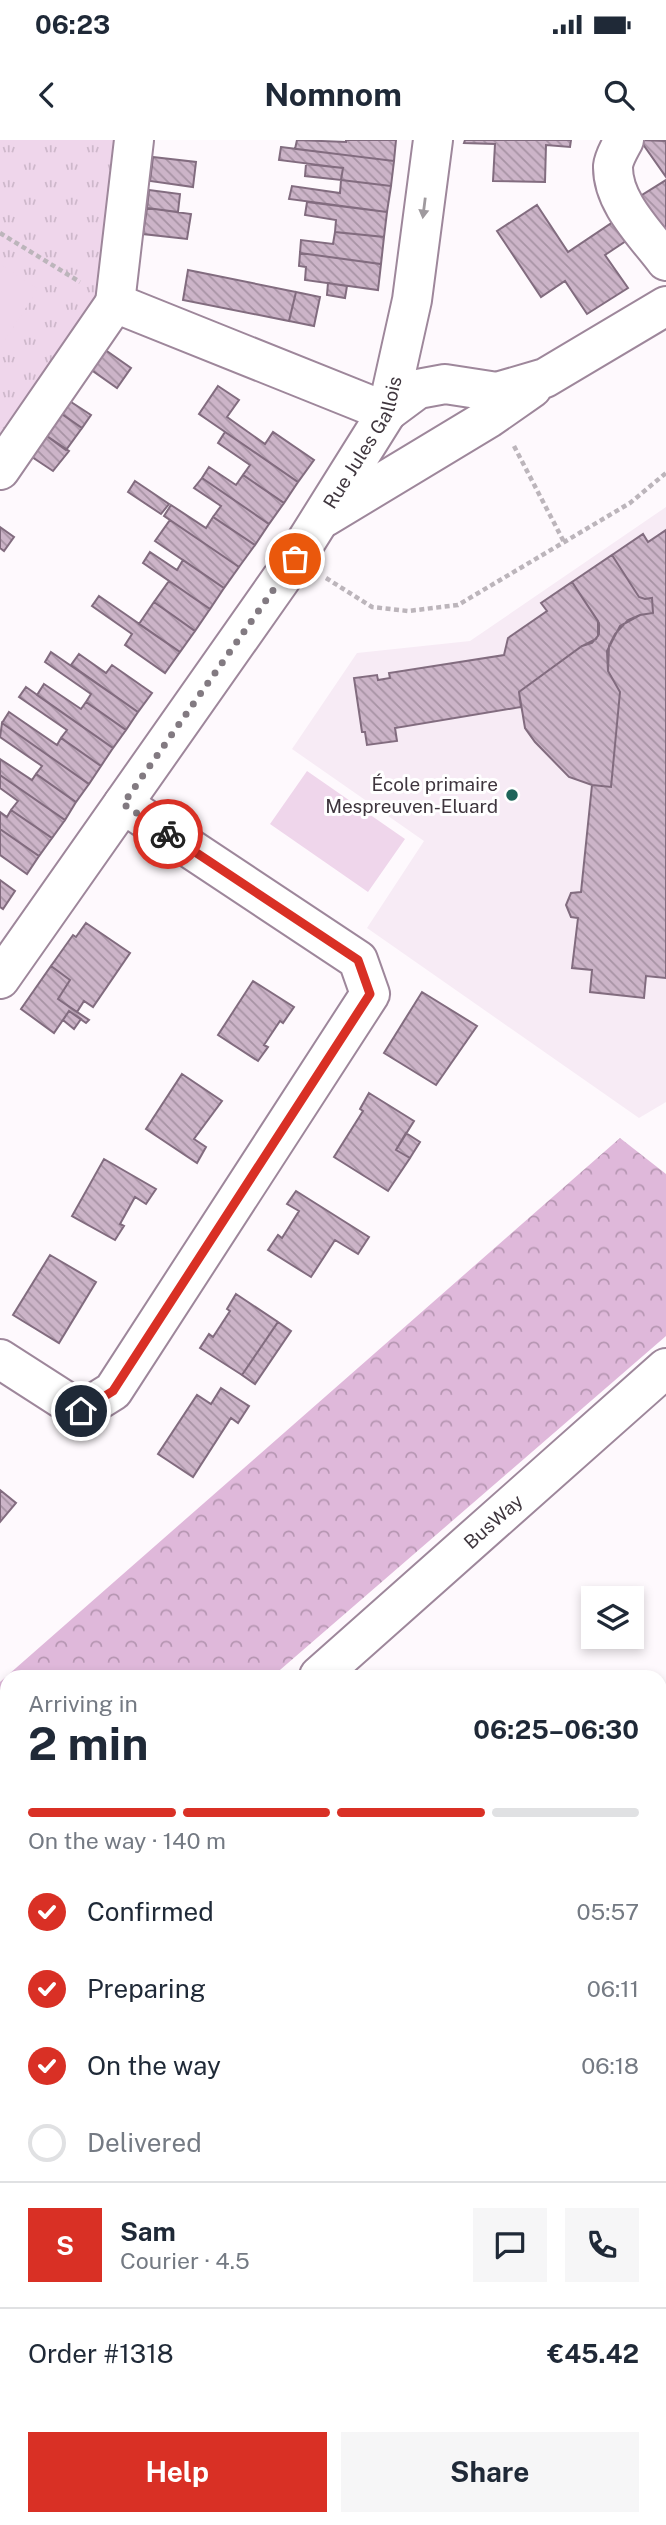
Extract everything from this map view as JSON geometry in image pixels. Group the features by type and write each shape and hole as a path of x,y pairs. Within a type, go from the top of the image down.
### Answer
{"street":[{"path":"0,470 114,303 134,140"},
{"name":"Rue Jules Gallois","path":"0,979 295,559 387,412 412,300 433,140"},
{"path":"624,140 613,163 615,187 628,210 666,261"},
{"path":"114,303 387,412 418,389 445,384 496,392 545,379"},
{"path":"320,520 489,418 545,379 666,306"},
{"path":"0,1359 81,1411 113,1391 370,994 358,960 123,804"},
{"name":"BusWay","path":"326,1670 666,1368"}],"path":[{"path":"0,233 114,303"},
{"path":"509,437 564,542"},
{"path":"295,559 372,607 408,611 458,605 630,503 666,473"}],"shaded area":[{"name":"École primaire Mespreuven-Eluard","path":"666,507 666,1102 639,1118 367,928 424,841 292,749 357,653 470,641"}],"green space":[{"path":"0,140 117,140 95,300 0,433"},
{"path":"0,264 38,289 0,348"},
{"path":"307,771 405,839 368,892 270,824"},
{"path":"620,1138 666,1174 666,1336 280,1670 14,1670"}],"building":[{"path":"297,140 396,140 394,161 295,149"},
{"path":"465,140 571,140 570,147 546,145 545,182 493,181 495,144 464,143"},
{"path":"640,140 666,141 666,177"},
{"path":"281,147 394,161 391,186 341,180 343,168 279,160"},
{"path":"153,157 196,162 193,187 150,181"},
{"path":"306,164 343,168 341,180 305,176"},
{"path":"341,180 391,186 387,212 289,199 292,186 340,193"},
{"path":"666,180 666,236 634,200"},
{"path":"149,190 180,194 178,212 147,208"},
{"path":"307,202 387,212 384,237 335,232 336,220 305,215"},
{"path":"537,205 568,252 619,218 632,237 605,255 628,288 587,314 565,281 541,297 497,231"},
{"path":"147,208 191,214 187,239 143,234"},
{"path":"335,232 384,237 381,264 300,253 301,240 333,244"},
{"path":"300,253 381,264 378,290 305,280 306,267 299,266"},
{"path":"188,270 296,292 289,321 183,300"},
{"path":"328,283 347,286 345,298 327,295"},
{"path":"296,292 320,297 314,326 289,321"},
{"path":"104,349 131,368 117,388 90,369"},
{"path":"218,386 239,400 227,417 265,444 273,432 314,460 298,482 199,414"},
{"path":"68,400 91,415 82,428 59,412"},
{"path":"59,412 82,428 66,450 44,434"},
{"path":"225,432 298,482 284,503 243,475 250,465 218,443"},
{"path":"44,434 69,451 53,471 29,455"},
{"path":"209,467 236,485 243,475 284,503 269,524 202,478"},
{"path":"202,478 269,524 255,545 213,517 221,506 194,488"},
{"path":"135,481 169,504 161,514 128,492"},
{"path":"171,505 206,528 213,517 255,545 239,567 164,516"},
{"path":"170,520 239,567 224,588 155,541"},
{"path":"0,527 14,537 4,551 0,548"},
{"path":"666,530 666,978 646,976 644,998 590,992 592,970 572,968 578,918 571,917 566,905 571,893 581,892 592,785 611,787 620,692 608,671 609,646 615,634 628,620 653,613 652,598 639,597 612,555 643,534 648,542"},
{"path":"150,552 177,570 183,560 224,588 210,609 143,563"},
{"path":"612,555 639,597 652,598 653,613 640,615 620,626 607,651 608,671 620,692 611,787 592,785 569,777 535,742 525,728 519,692 582,646 596,639 599,623 572,582"},
{"path":"169,581 210,609 195,631 154,602"},
{"path":"572,582 598,621 598,636 592,643 582,646 519,692 521,707 395,728 397,741 367,745 365,732 362,732 354,678 377,675 378,680 390,678 389,673 504,655 508,638 547,611 541,603"},
{"path":"99,596 180,652 165,673 125,645 132,634 92,606"},
{"path":"154,602 195,631 180,652 139,624"},
{"path":"51,652 138,712 126,730 86,702 91,694 45,662"},
{"path":"79,654 106,673 112,665 152,693 138,712 71,665"},
{"path":"44,684 81,709 86,702 126,730 113,748 37,695"},
{"path":"26,687 113,748 101,766 61,738 67,730 19,697"},
{"path":"9,712 57,745 61,738 101,766 89,784 2,723"},
{"path":"2,723 89,784 76,802 36,774 42,766 0,737"},
{"path":"0,759 32,780 36,774 76,802 65,820 0,775"},
{"path":"0,775 65,820 52,838 11,810 18,801 0,788"},
{"path":"11,810 52,838 39,856 0,829 0,812 7,817"},
{"path":"0,829 39,856 27,874 0,855"},
{"path":"0,880 15,891 3,909 0,907"},
{"path":"86,923 130,953 93,1007 84,1001 77,1012 58,999 70,980 51,966 73,935 76,937"},
{"path":"51,966 70,980 58,999 89,1020 86,1023 69,1011 54,1033 21,1009"},
{"path":"253,981 294,1007 283,1023 280,1021 264,1045 268,1047 258,1061 218,1035"},
{"path":"422,992 477,1026 436,1085 384,1053"},
{"path":"69,1011 81,1019 74,1029 63,1020"},
{"path":"182,1074 222,1101 194,1139 206,1147 197,1163 146,1129"},
{"path":"369,1093 414,1121 396,1150 410,1158 388,1191 334,1157 363,1111 360,1109"},
{"path":"406,1133 420,1142 410,1158 396,1150"},
{"path":"104,1159 156,1189 146,1204 135,1197 120,1224 124,1226 115,1240 72,1216"},
{"path":"296,1191 369,1237 358,1254 335,1240 311,1277 268,1250 278,1235 282,1238 299,1211 287,1204"},
{"path":"50,1255 96,1282 59,1343 13,1315"},
{"path":"236,1294 278,1322 242,1375 200,1348 209,1334 213,1337 230,1311 227,1309"},
{"path":"278,1322 291,1331 255,1384 242,1375"},
{"path":"221,1388 249,1406 238,1423 231,1418 193,1477 158,1454 197,1395 211,1404"},
{"path":"0,1490 16,1503 0,1522"}],"way so far":[{"path":"168,834 123,804 295,559"}],"place":[{"name":"École primaire Mespreuven-Eluard","path":"512,795"}],"route":[{"path":"81,1411 113,1391 370,994 358,960 168,834"}]}
